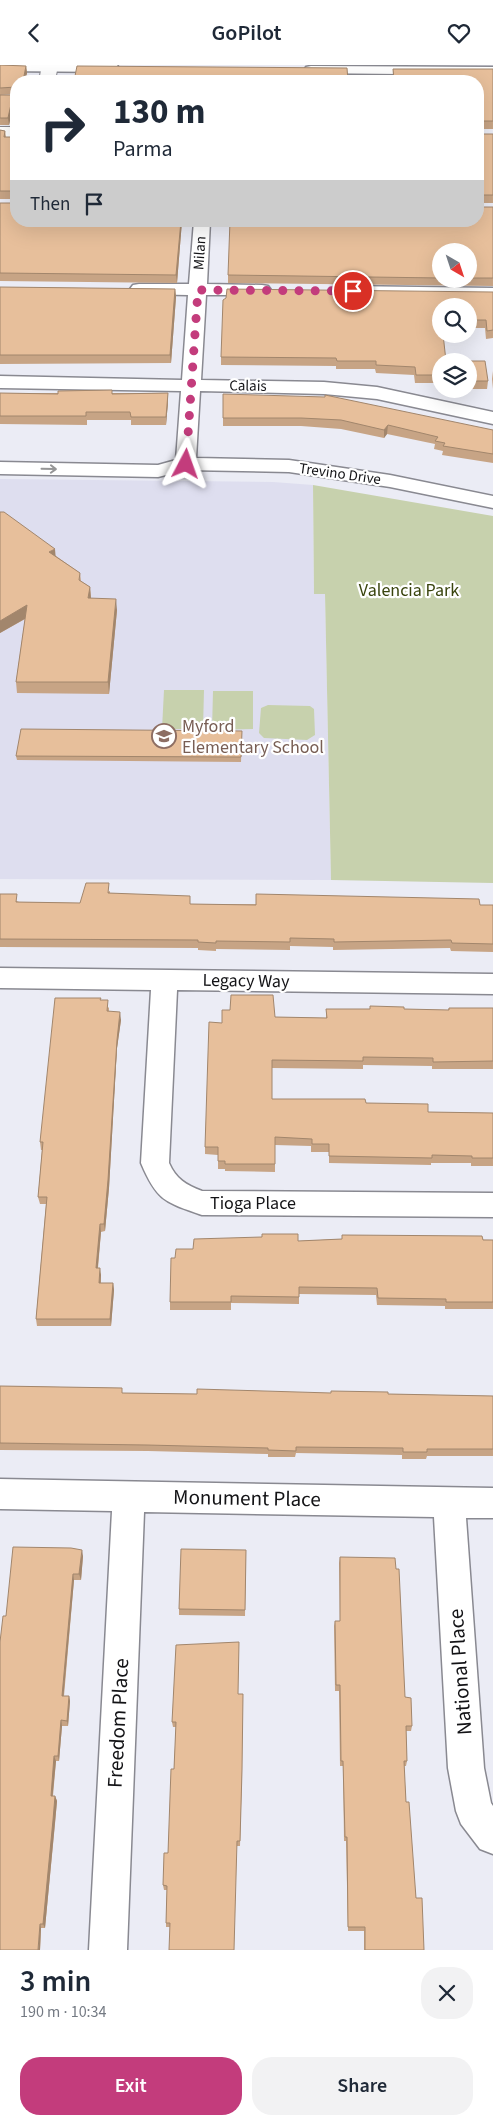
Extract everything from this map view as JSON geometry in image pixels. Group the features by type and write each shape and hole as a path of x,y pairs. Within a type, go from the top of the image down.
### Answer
{"street":[{"path":"0,67 49,71 129,68"},
{"path":"297,70 367,72 493,71"},
{"name":"Milan","path":"186,464 202,227"},
{"path":"118,289 275,290"},
{"path":"324,290 493,293"},
{"name":"Calais","path":"0,382 324,387 376,393 493,418"},
{"name":"Trevino Drive","path":"0,453 162,454 186,464"},
{"name":"Trevino Drive","path":"0,468 158,471 186,464 289,466 390,481 493,502"},
{"name":"Legacy Way","path":"0,978 493,984"},
{"name":"Tioga Place","path":"164,981 155,1163 163,1183 176,1195 202,1203 493,1205"},
{"name":"Monument Place","path":"0,1494 493,1503"},
{"name":"Freedom Place","path":"108,1950 129,1496"},
{"name":"National Place","path":"449,1501 466,1769 474,1811 493,1836"}],"shaded area":[{"name":"Myford Elementary School","path":"0,479 273,482 313,485 314,594 325,594 331,880 0,879"}],"green space":[{"name":"Valencia Park","path":"313,485 493,516 493,883 331,880 325,594 314,594"},
{"path":"164,690 204,690 203,729 162,729"},
{"path":"213,691 253,691 253,729 212,730"},
{"path":"268,705 310,706 314,709 315,735 307,740 264,738 259,733 261,708"}],"building":[{"path":"0,65 26,66 24,75 10,75 10,87 0,88"},
{"path":"77,66 347,68 348,75 75,75"},
{"path":"393,69 493,69 493,121 484,121 484,75 394,75"},
{"path":"0,95 10,95 8,118 0,118"},
{"path":"0,130 5,131 4,137 10,137 10,191 0,191"},
{"path":"484,134 493,134 493,195 484,195"},
{"path":"0,203 10,203 10,227 180,227 176,275 0,273"},
{"path":"484,207 493,207 493,278 478,278 478,243 432,243 432,278 228,275 230,227 484,227"},
{"path":"0,287 175,289 170,355 0,355"},
{"path":"227,289 493,292 493,330 487,331 486,320 477,320 477,298 432,298 432,343 444,343 445,353 432,353 432,375 416,375 415,367 376,365 376,361 337,361 336,358 221,357 223,300 226,298"},
{"path":"477,361 485,361 488,381 477,381"},
{"path":"112,390 112,394 168,393 166,417 131,417 130,412 86,412 86,416 0,416 0,393 58,394 58,391"},
{"path":"223,394 325,397 325,395 493,430 493,454 443,446 445,443 435,441 438,437 388,425 384,430 341,420 223,418"},
{"path":"0,512 4,512 55,549 49,552 80,573 79,580 90,587 88,598 116,599 108,682 16,682 27,605 0,621"},
{"path":"21,729 242,731 241,757 16,756"},
{"path":"86,883 109,883 108,893 190,896 190,904 256,905 256,894 479,899 480,905 493,905 493,944 452,943 451,940 334,942 334,939 290,938 290,942 216,941 216,943 198,942 198,940 0,939 0,894 17,894 16,902 80,903"},
{"path":"231,995 273,995 275,1017 327,1018 326,1009 370,1009 370,1006 449,1010 449,1008 493,1008 493,1061 433,1062 433,1058 363,1057 363,1061 272,1060 272,1099 365,1099 366,1103 428,1104 428,1112 493,1113 493,1158 432,1155 432,1158 329,1156 329,1144 312,1144 312,1139 275,1137 275,1164 225,1164 225,1161 218,1161 218,1147 205,1147 209,1022 222,1023 222,1010 230,1010"},
{"path":"55,998 101,998 100,1000 108,1000 107,1011 120,1012 104,1224 100,1224 96,1268 100,1268 99,1283 113,1283 110,1319 36,1319 47,1197 38,1197 43,1142 40,1142"},
{"path":"262,1234 298,1234 298,1241 342,1239 342,1235 482,1236 483,1240 493,1240 493,1302 446,1302 446,1299 378,1298 377,1288 299,1287 299,1297 231,1296 231,1302 170,1302 171,1258 175,1258 176,1249 193,1249 194,1239 262,1237"},
{"path":"0,1386 122,1388 122,1393 197,1394 197,1389 331,1393 331,1391 388,1392 388,1394 493,1396 493,1449 427,1449 427,1452 403,1452 403,1448 296,1447 296,1451 268,1450 268,1448 0,1443"},
{"path":"13,1547 71,1548 82,1550 79,1574 73,1574 62,1696 69,1696 67,1721 61,1720 58,1756 54,1756 51,1796 55,1796 43,1924 40,1924 38,1950 0,1950 0,1642 3,1616 6,1616"},
{"path":"181,1549 246,1550 245,1610 179,1609"},
{"path":"340,1557 395,1558 396,1569 399,1569 405,1697 411,1698 412,1726 406,1726 407,1761 404,1761 406,1802 409,1802 416,1898 422,1898 424,1950 365,1950 365,1927 348,1927 347,1837 345,1837 343,1761 341,1761 340,1685 336,1685 335,1621 340,1621"},
{"path":"239,1642 238,1694 243,1694 242,1770 240,1841 237,1841 234,1950 169,1950 170,1923 166,1923 167,1886 163,1885 164,1853 168,1853 171,1769 174,1769 176,1722 172,1722 176,1645"}],"place":[{"name":"Myford Elementary School","path":"164,736"}],"route":[{"path":"186,464 198,290 353,291"}]}
